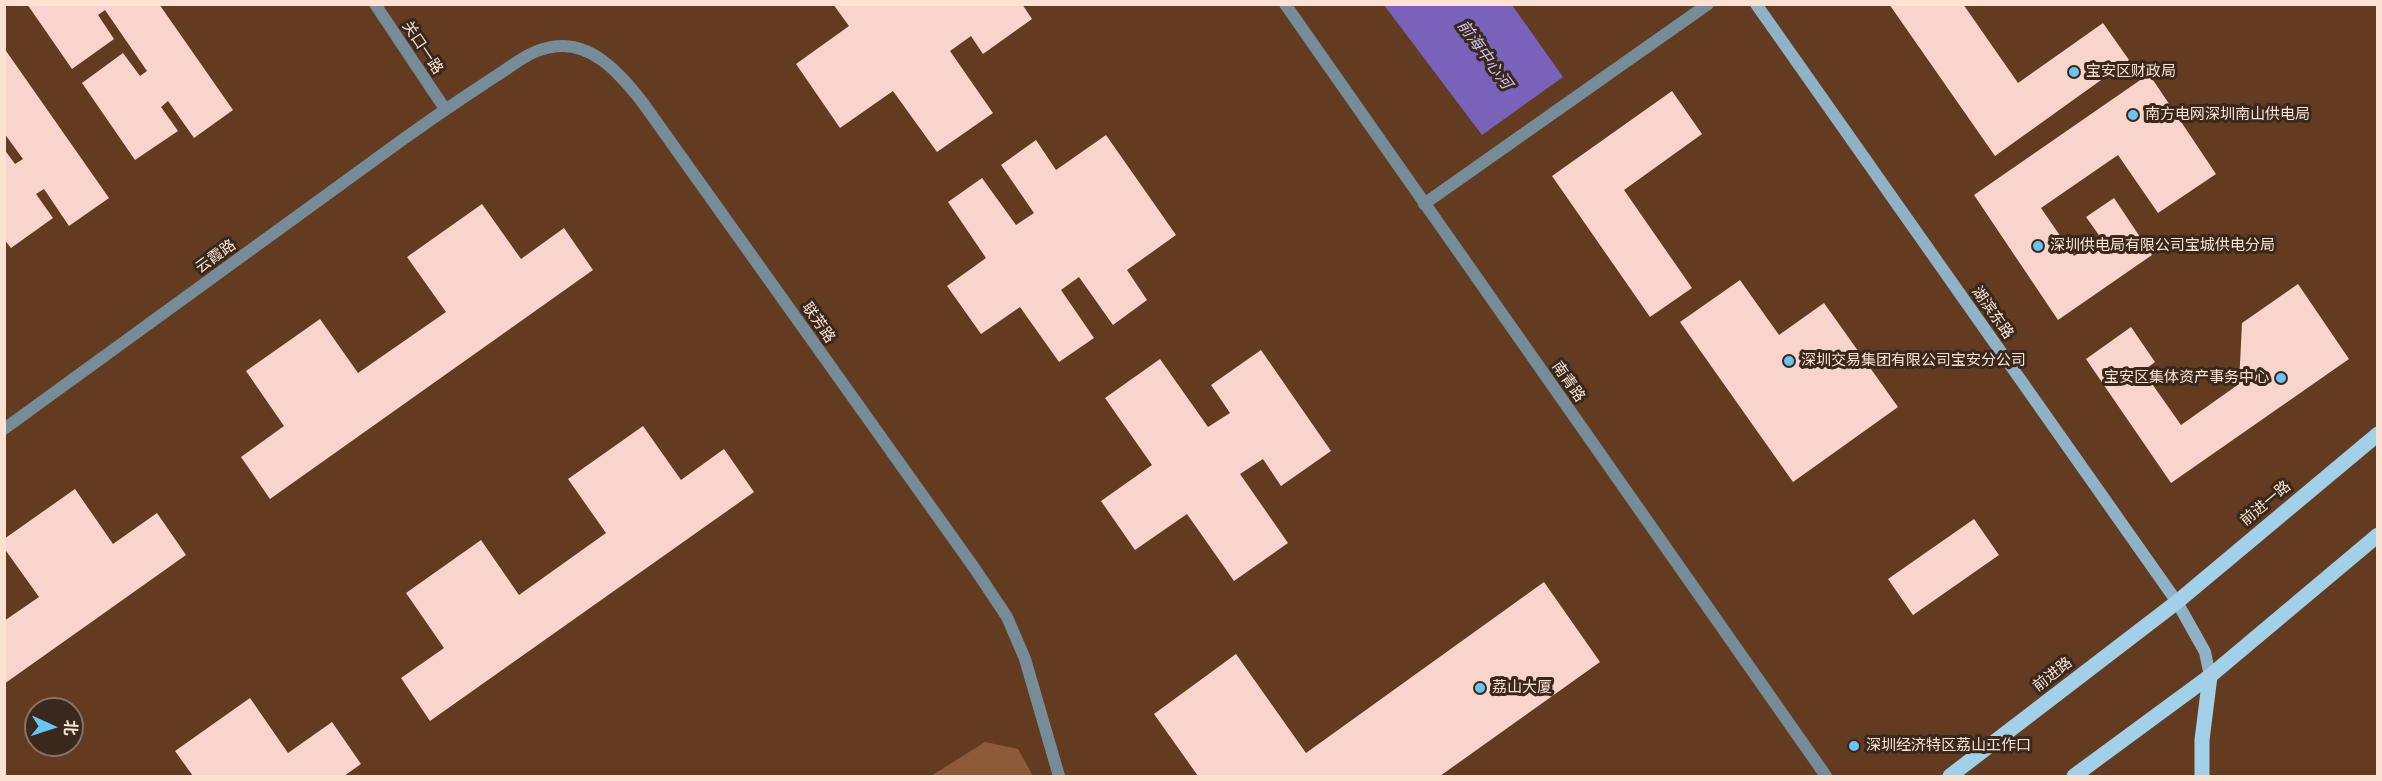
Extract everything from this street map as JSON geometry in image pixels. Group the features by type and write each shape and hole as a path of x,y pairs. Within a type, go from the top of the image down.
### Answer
{"main road":[{"name":"湖滨东路","path":"1756,4 2177,602 2205,652 2210,676"},
{"name":"前进一路","path":"2177,602 2378,434"},
{"path":"2074,777 2210,676 2378,535"},
{"name":"前进路","path":"1950,777 2177,602"},
{"path":"2202,777 2202,740 2210,676"}],"street":[{"name":"关口一路","path":"375,4 445,109"},
{"name":"南青路","path":"1285,4 1826,777"},
{"path":"1424,204 1708,4"},
{"name":"联芳路","path":"445,109 530,55 548,47 569,46 588,52 605,61 622,77 796,317 1007,617 1025,659 1059,777"},
{"name":"云霞路","path":"4,429 445,109"}],"shaded area":[{"path":"985,742 1018,749 1033,776 931,776"}],"water":[{"name":"前海中心河","path":"1384,5 1512,5 1563,77 1482,135"}],"building":[{"path":"27,4 159,4 233,110 194,138 168,101 161,107 178,131 135,160 82,83 123,53 140,76 147,71 105,10 98,15 114,39 72,69"},
{"path":"833,4 1022,4 1032,19 983,54 971,36 950,51 993,113 937,152 893,91 840,128 796,64 849,26"},
{"name":"宝安区财政局","path":"1889,4 1963,4 2018,83 2103,23 2129,60 1995,156"},
{"path":"4,48 109,198 69,226 44,189 36,194 53,218 11,248 4,239 4,149 15,164 23,159 4,133"},
{"path":"2149,74 2216,174 2158,213 2118,155 2041,208 2074,256 2101,238 2086,217 2114,198 2152,255 2058,320 1974,195"},
{"path":"1672,91 1702,134 1624,190 1692,288 1650,317 1552,176"},
{"path":"1106,135 1176,235 1127,270 1147,300 1113,325 1079,277 1061,290 1094,338 1059,362 1020,307 981,334 947,286 986,258 948,202 982,178 1016,225 1034,213 1001,165 1036,140 1056,170"},
{"path":"482,204 521,259 564,228 593,270 270,499 241,457 284,426 246,371 320,319 358,373 446,312 407,257"},
{"path":"1740,280 1779,335 1824,303 1898,407 1793,482 1680,322"},
{"name":"宝安区集体资产事务中心","path":"2298,284 2349,359 2171,483 2086,359 2131,327 2155,362 2143,371 2181,425 2239,384 2242,323"},
{"path":"1261,350 1331,451 1281,486 1263,459 1240,474 1288,543 1234,581 1187,514 1135,550 1101,501 1152,465 1105,398 1160,359 1208,427 1230,413 1211,385"},
{"path":"643,426 681,480 724,449 754,492 430,721 401,678 444,648 406,593 481,540 519,595 606,533 568,479"},
{"path":"75,489 113,544 157,513 186,555 4,684 4,621 39,597 4,548 4,539"},
{"path":"1974,519 1999,555 1913,615 1888,579"},
{"name":"荔山大厦","path":"1544,582 1600,662 1440,776 1198,776 1154,714 1236,654 1306,753"},
{"path":"250,698 288,753 332,722 361,764 344,776 193,776 175,751"}],"place":[{"name":"宝安区财政局","path":"2074,72"},
{"name":"南方电网深圳南山供电局","path":"2133,115"},
{"name":"深圳供电局有限公司宝城供电分局","path":"2038,246"},
{"name":"深圳交易集团有限公司宝安分公司","path":"1789,361"},
{"name":"宝安区集体资产事务中心","path":"2281,378"},
{"name":"荔山大厦","path":"1480,688"},
{"name":"深圳经济特区荔山工作口","path":"1854,746"}]}
